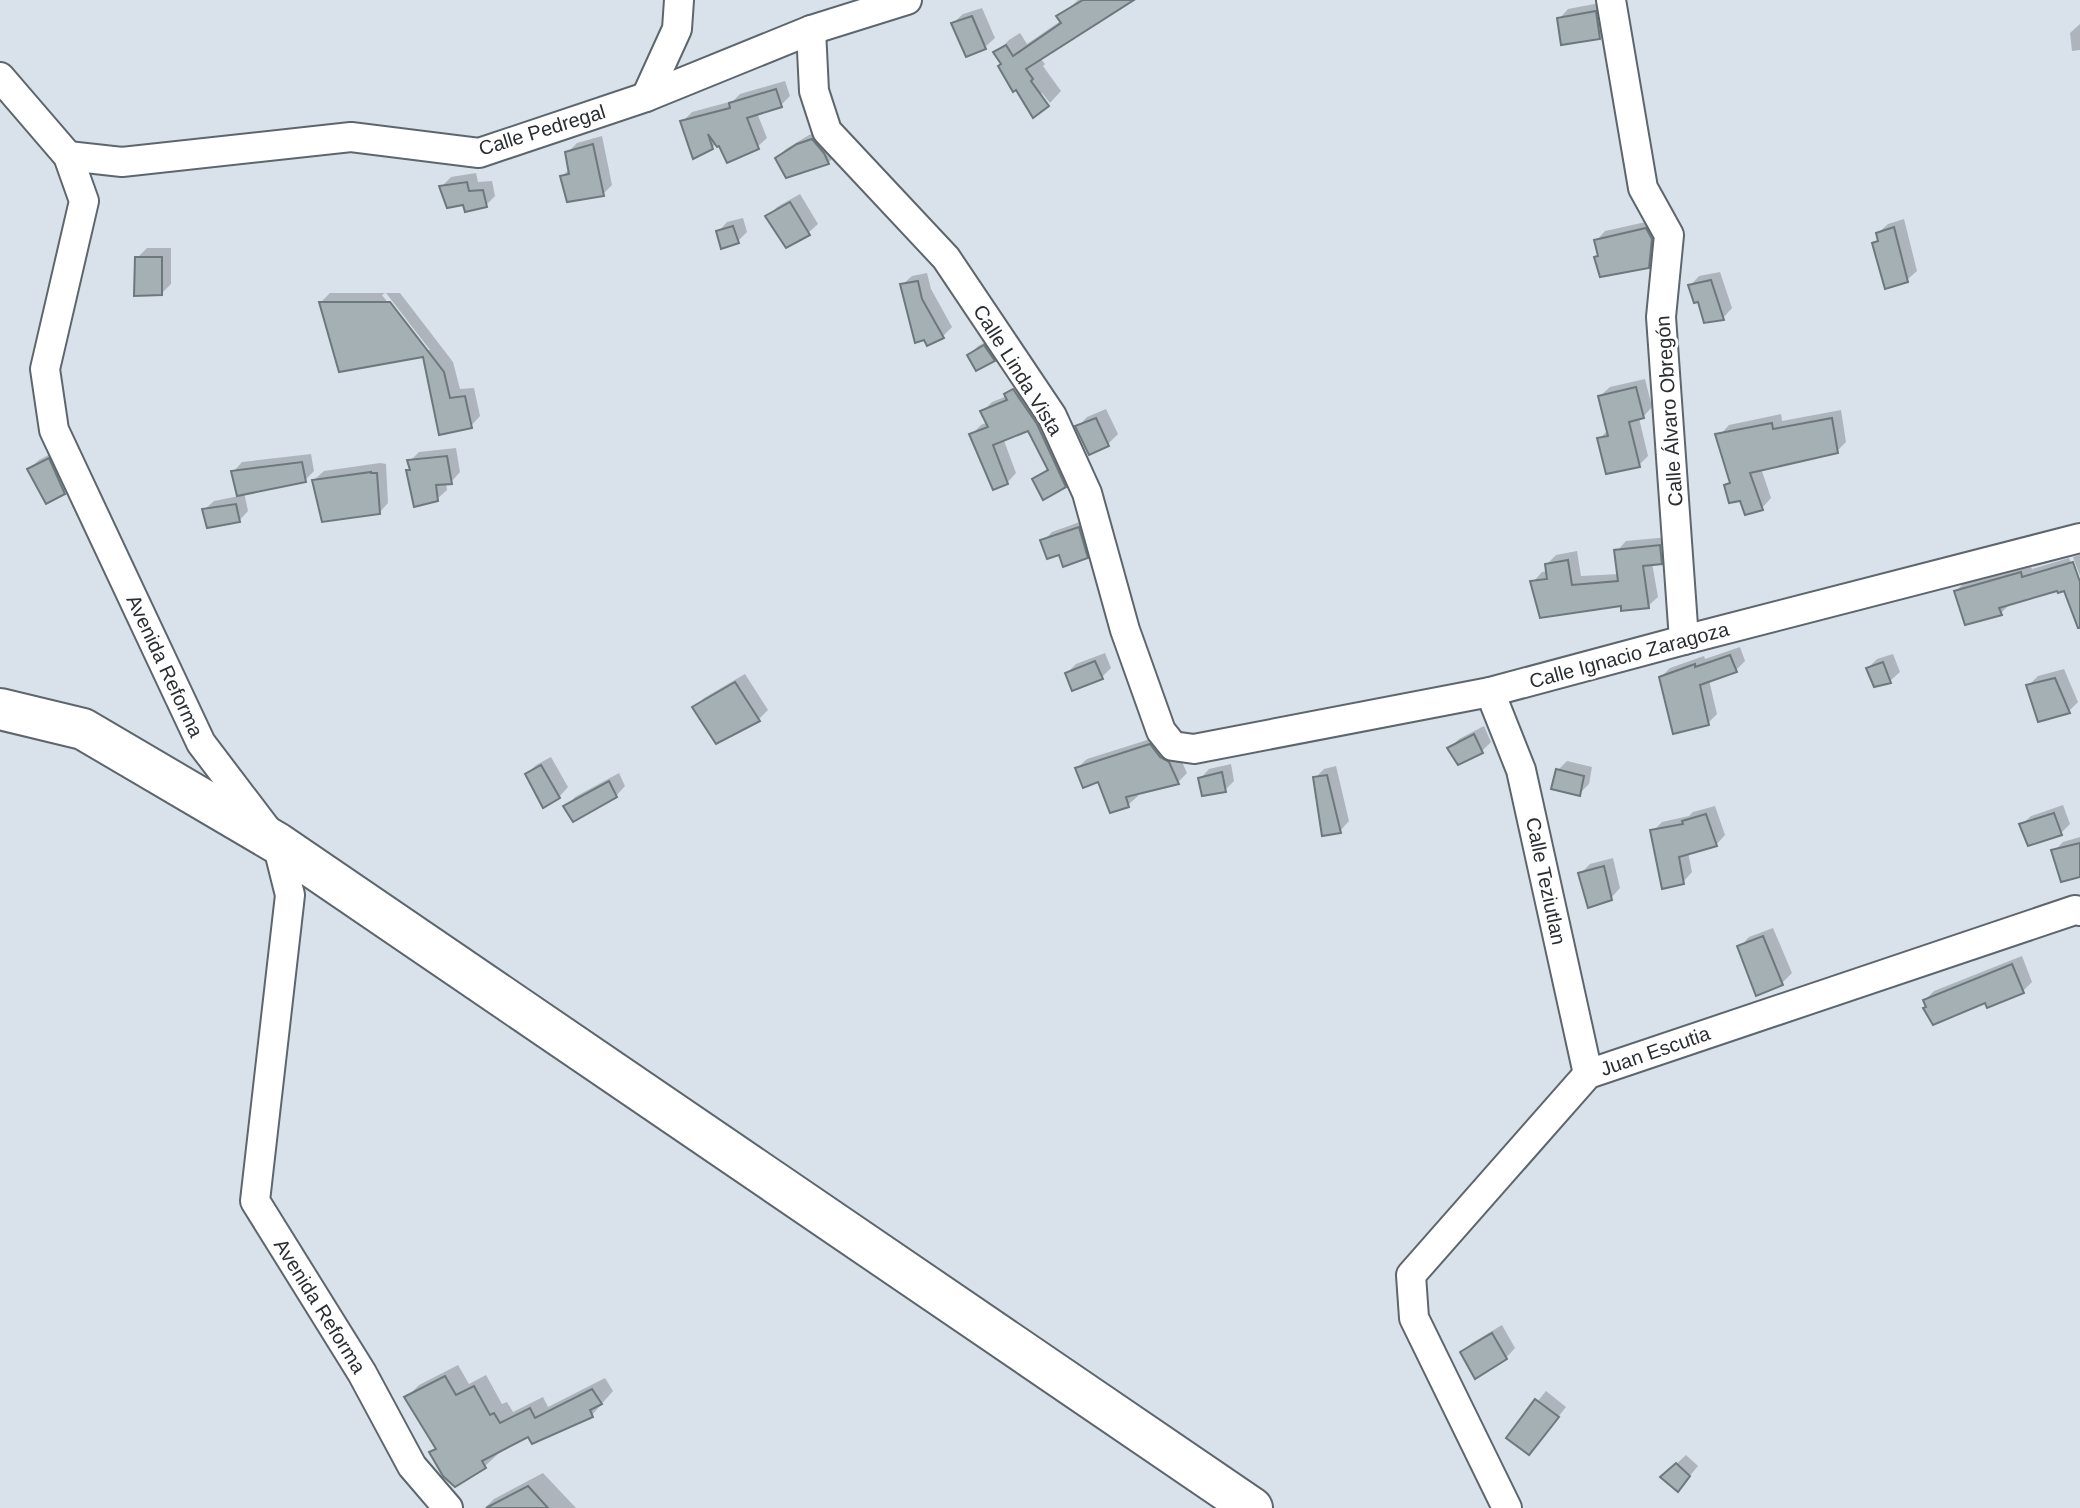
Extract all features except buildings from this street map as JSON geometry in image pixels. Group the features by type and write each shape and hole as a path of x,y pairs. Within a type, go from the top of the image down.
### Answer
{"main road":[{"path":"0,709 83,729 277,843 1252,1508"}],"street":[{"path":"646,97 677,29 679,0"},
{"name":"Calle Pedregal","path":"68,156 122,162 351,137 479,153 646,97 811,30 907,0"},
{"name":"Calle Álvaro Obregón","path":"1611,0 1643,188 1669,235 1661,317 1684,640"},
{"name":"Calle Linda Vista","path":"811,30 814,91 827,131 946,258 1052,416 1087,493 1125,630 1161,731 1173,746"},
{"name":"Avenida Reforma","path":"0,77 68,156 84,201 45,369 54,430 201,743 277,843 290,895 255,1201 362,1373 412,1466 448,1508"},
{"name":"Calle Ignacio Zaragoza","path":"1173,746 1194,749 1490,692 2080,538"},
{"name":"Calle Teziutlan","path":"1490,692 1521,770 1588,1074"},
{"name":"Juan Escutia","path":"1507,1508 1414,1318 1411,1275 1588,1074 2075,910 2080,911"}]}
